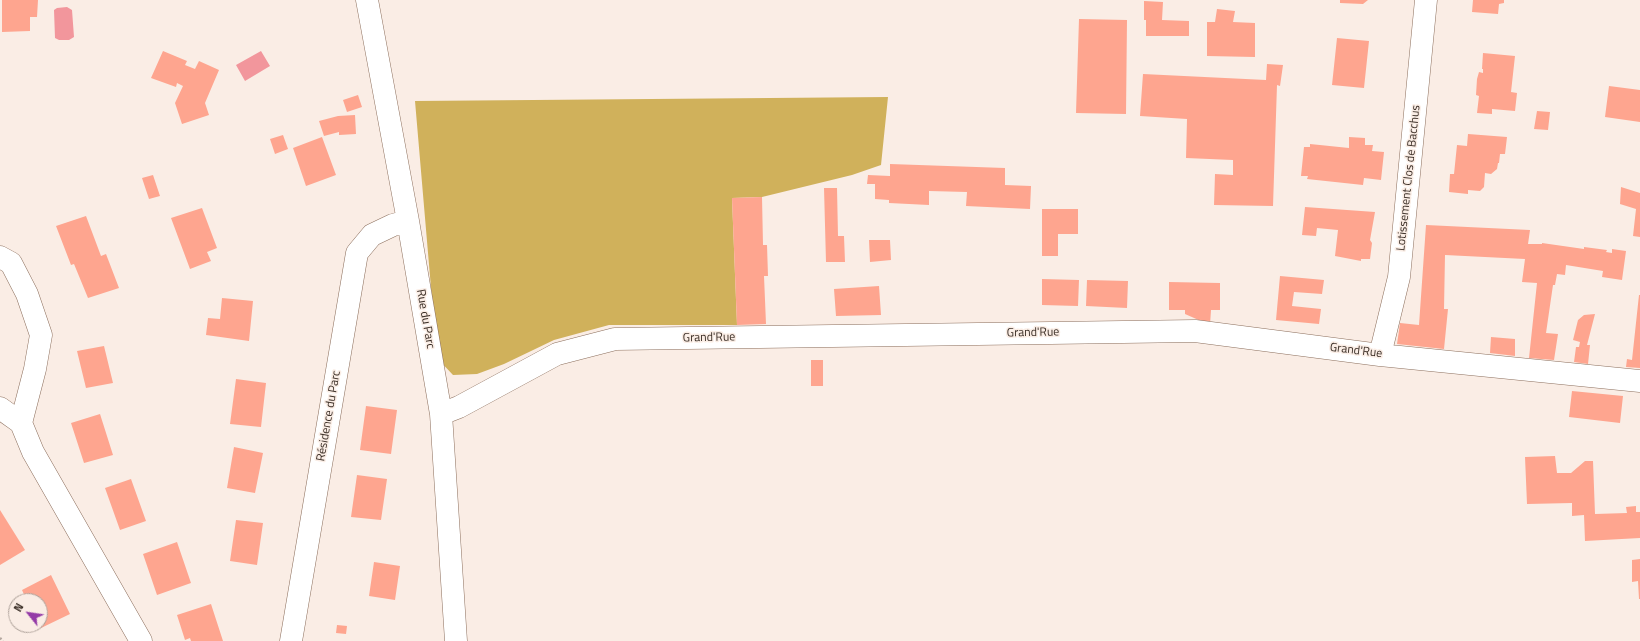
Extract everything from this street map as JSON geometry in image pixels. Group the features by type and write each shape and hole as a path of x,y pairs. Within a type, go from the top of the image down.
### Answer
{"street":[{"name":"Rue du Parc","path":"367,0 408,221 441,414 456,641"},
{"name":"Lotissement Clos de Bacchus","path":"1380,355 1399,277 1426,0"},
{"name":"Résidence du Parc","path":"291,641 357,253 372,235 393,225 408,221"},
{"path":"0,257 11,263 27,294 41,335 35,369 21,422"},
{"name":"Grand'Rue","path":"441,414 460,407 557,354 615,339 1196,331 1380,355 1640,381"},
{"path":"0,408 21,422 33,452 142,641"}],"shaded area":[{"path":"67,7 72,10 74,37 69,40 59,40 55,38 54,10 57,8"},
{"path":"261,51 270,66 245,81 236,65"},
{"path":"888,97 881,165 852,175 762,197 732,198 737,325 609,325 554,340 504,364 477,374 453,375 437,358 415,101"}],"building":[{"path":"2,0 38,0 37,17 30,17 30,31 2,32"},
{"path":"1340,0 1368,0 1363,4 1340,3"},
{"path":"1473,0 1504,0 1504,3 1499,4 1498,14 1472,12"},
{"path":"1144,1 1163,2 1162,20 1189,21 1189,36 1146,36"},
{"path":"1217,9 1235,11 1233,22 1255,23 1255,57 1207,56 1207,22 1215,22"},
{"path":"1079,19 1127,20 1126,114 1076,113"},
{"path":"1337,38 1369,41 1364,88 1332,85"},
{"path":"163,51 187,61 185,65 195,69 199,61 219,70 205,103 209,115 182,124 175,103 183,86 177,83 176,87 151,78"},
{"path":"1483,53 1515,56 1511,92 1517,93 1515,111 1492,109 1492,114 1477,113 1479,96 1476,95 1477,79 1479,72 1483,73"},
{"path":"1267,64 1283,65 1280,86 1277,85 1273,206 1214,205 1215,174 1233,175 1233,160 1186,158 1187,119 1140,116 1143,74 1266,80"},
{"path":"1609,86 1640,90 1640,122 1605,117"},
{"path":"358,95 362,107 347,112 343,100"},
{"path":"1537,111 1550,112 1548,130 1534,129"},
{"path":"355,115 356,134 339,135 339,132 324,136 319,121 338,116"},
{"path":"1468,134 1507,137 1505,154 1500,154 1497,169 1491,174 1485,173 1484,187 1480,191 1468,190 1468,194 1449,192 1450,174 1454,174 1457,145 1467,146"},
{"path":"283,135 288,149 275,154 270,139"},
{"path":"322,137 336,175 306,186 293,148"},
{"path":"1349,137 1365,138 1365,145 1373,145 1372,151 1384,152 1381,180 1364,178 1363,185 1307,179 1308,176 1301,176 1304,147 1310,147 1310,144 1349,148"},
{"path":"890,164 1005,168 1005,185 1031,186 1030,209 966,206 967,192 929,191 929,205 889,203 889,200 875,199 875,184 867,184 868,175 890,176"},
{"path":"153,175 160,196 149,199 142,178"},
{"path":"1621,187 1640,193 1640,237 1633,236 1636,209 1620,204"},
{"path":"824,188 837,188 838,236 844,236 845,262 826,262"},
{"path":"762,197 763,245 767,245 768,276 764,276 766,324 737,325 732,198"},
{"path":"1305,207 1375,212 1370,240 1372,243 1370,259 1361,259 1361,261 1335,256 1338,230 1317,228 1316,236 1302,235"},
{"path":"202,208 217,248 207,252 211,261 190,269 171,218"},
{"path":"1042,209 1078,209 1078,234 1058,234 1058,256 1042,256"},
{"path":"86,216 101,256 106,254 119,288 88,298 74,264 71,265 56,226"},
{"path":"1426,225 1530,230 1528,244 1542,243 1584,249 1584,247 1607,250 1606,252 1612,253 1612,249 1626,251 1622,280 1602,277 1603,271 1566,265 1565,275 1557,274 1555,285 1553,285 1546,333 1558,334 1554,360 1529,358 1537,283 1522,282 1525,259 1445,255 1444,309 1448,309 1444,349 1397,344 1400,323 1419,325"},
{"path":"869,240 890,240 891,260 870,262"},
{"path":"1280,276 1324,280 1322,294 1294,292 1292,306 1321,309 1319,324 1276,320"},
{"path":"1042,279 1079,280 1078,306 1042,305"},
{"path":"1087,280 1128,281 1127,308 1086,306"},
{"path":"1169,282 1220,283 1220,310 1211,310 1210,325 1185,314 1185,310 1169,310"},
{"path":"879,286 881,315 836,316 834,289"},
{"path":"1639,295 1640,368 1626,367 1627,359 1632,360"},
{"path":"222,298 253,301 249,341 206,335 208,318 220,319"},
{"path":"1595,314 1587,345 1590,345 1588,364 1574,362 1576,347 1579,347 1580,342 1573,340 1578,320 1584,315"},
{"path":"1491,337 1515,339 1515,356 1490,353"},
{"path":"104,346 113,383 86,388 77,351"},
{"path":"811,360 823,360 823,386 811,386"},
{"path":"236,379 266,383 261,427 230,424"},
{"path":"1572,391 1623,396 1620,423 1569,417"},
{"path":"366,406 397,410 391,454 360,450"},
{"path":"100,414 113,455 84,463 71,423"},
{"path":"234,447 263,453 255,493 227,488"},
{"path":"1555,456 1557,473 1571,473 1585,461 1593,461 1595,514 1627,513 1626,507 1636,506 1636,512 1640,512 1640,538 1585,541 1584,515 1572,516 1572,503 1527,504 1525,457"},
{"path":"357,475 387,479 381,520 351,517"},
{"path":"131,479 146,521 120,530 105,488"},
{"path":"0,510 25,550 0,565"},
{"path":"236,520 263,523 257,565 230,561"},
{"path":"177,542 191,583 157,595 143,554"},
{"path":"1640,559 1639,599 1638,581 1632,582 1632,560"},
{"path":"374,562 400,566 395,600 369,596"},
{"path":"51,575 70,614 48,625 48,593 23,593 22,590"},
{"path":"211,604 223,641 191,641 190,638 185,640 177,615"},
{"path":"337,625 347,626 346,634 336,633"}]}
